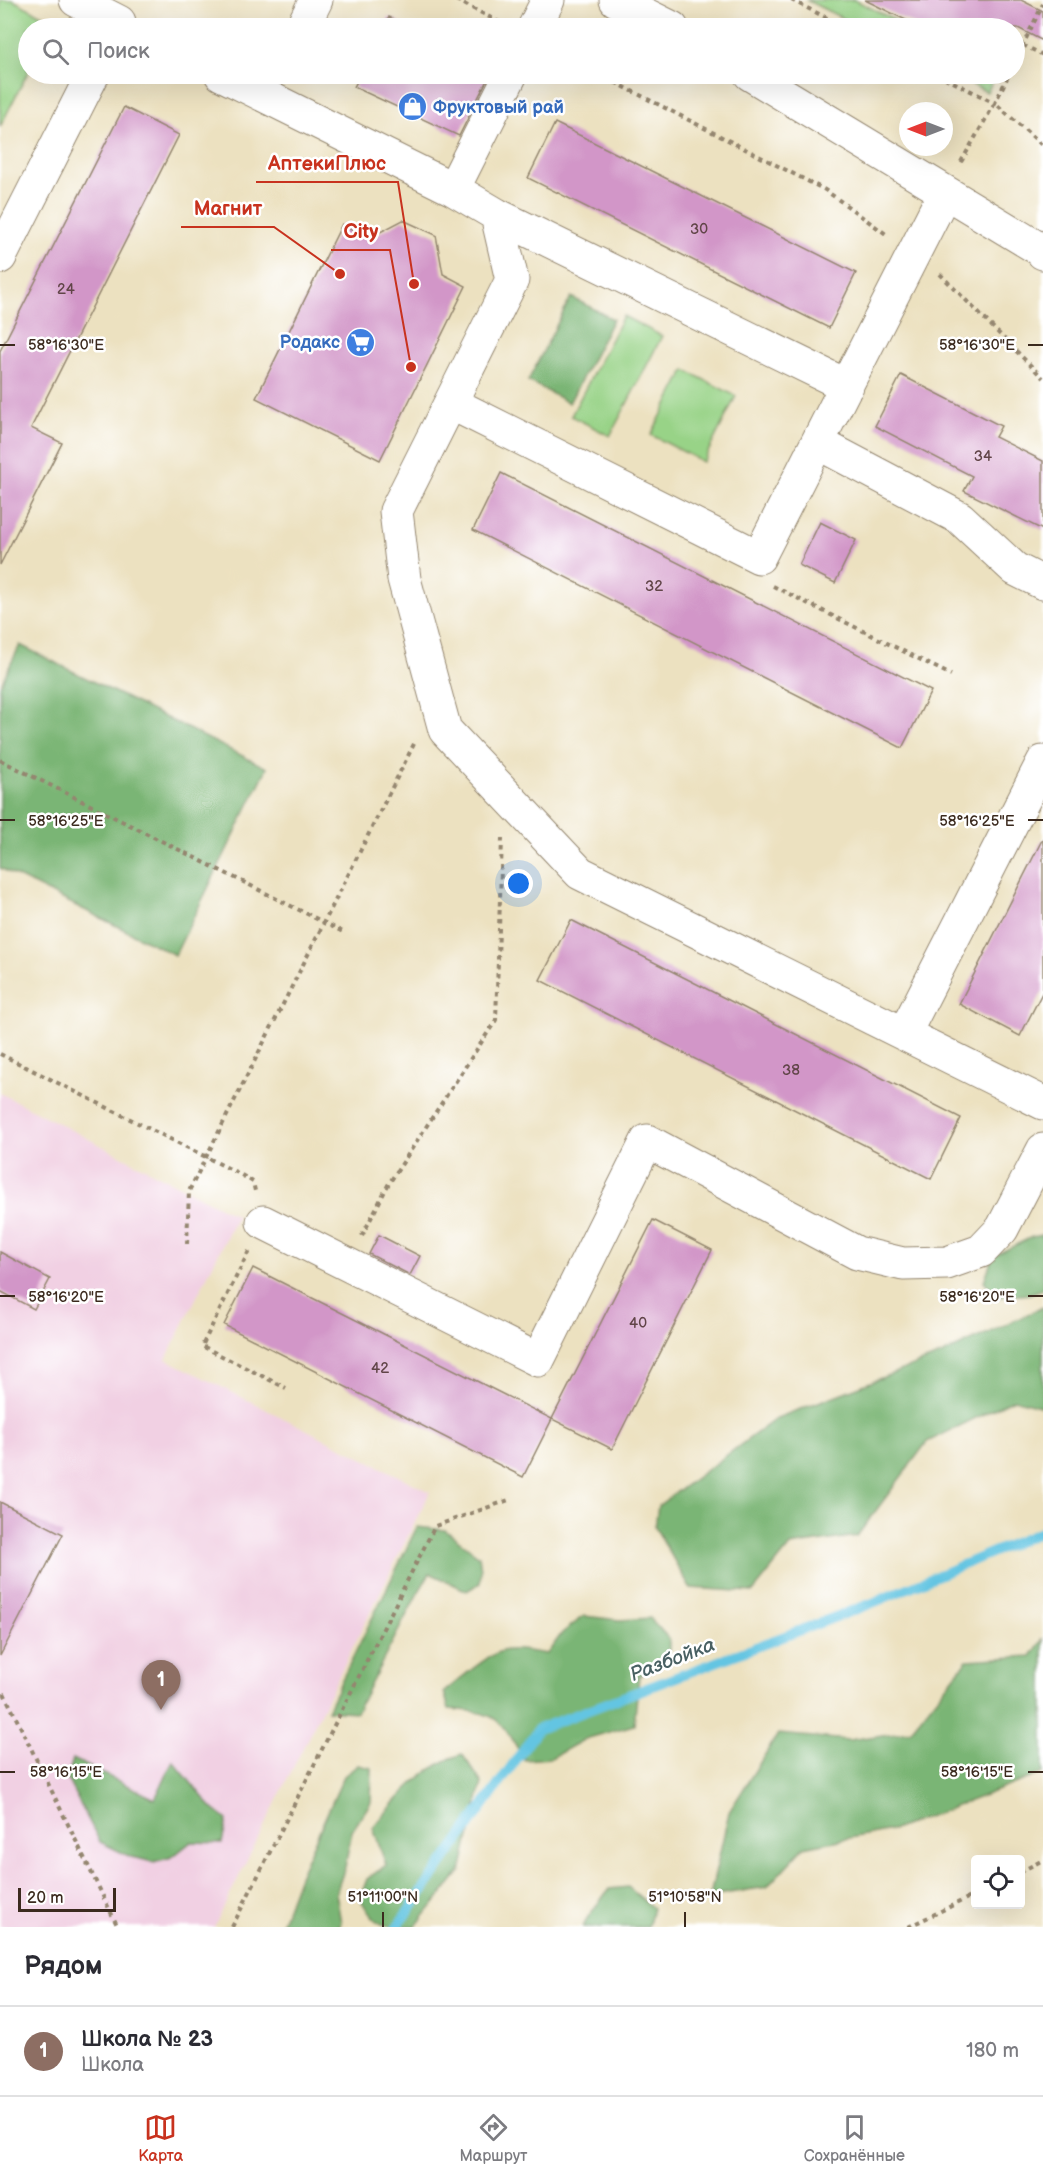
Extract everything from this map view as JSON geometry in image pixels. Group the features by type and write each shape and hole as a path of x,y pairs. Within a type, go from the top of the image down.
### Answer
{"street":[{"path":"76,0 108,18"},
{"path":"307,18 316,0"},
{"path":"539,18 548,0"},
{"path":"616,0 652,18"},
{"path":"0,257 88,84"},
{"path":"453,189 506,84"},
{"path":"767,84 1042,251"},
{"path":"275,85 497,215 847,386"},
{"path":"451,403 759,557 945,192"},
{"path":"497,215 512,280 396,511 404,579 445,730 580,873 1043,1103"},
{"path":"818,443 960,518 1015,569 1043,583"},
{"path":"904,1034 1043,762"},
{"path":"263,1222 537,1360 647,1141 857,1253 903,1264 947,1263 981,1251 1002,1229 1043,1150"}],"path":[{"path":"456,0 491,18"},
{"path":"791,0 828,18"},
{"path":"1025,41 1043,4"},
{"path":"1025,46 1043,55"},
{"path":"618,84 825,190 935,269 1043,378"},
{"path":"957,84 995,103 1043,146"},
{"path":"945,192 1004,84"},
{"path":"938,668 951,675"},
{"path":"187,1244 189,1191 326,923 420,732"},
{"path":"0,760 344,932"},
{"path":"347,1265 388,1185 496,1020 503,792"},
{"path":"0,1054 253,1182"},
{"path":"263,1222 202,1346 286,1389"},
{"path":"232,1927 435,1526 509,1500"},
{"path":"4,1693 118,1927"},
{"path":"1025,1869 1043,1860"},
{"path":"908,1927 971,1896"}],"shaded area":[{"path":"0,1093 237,1216 166,1359 430,1492 214,1927 0,1927"}],"green space":[{"path":"0,0 13,0 47,18 18,18 18,84 22,84 0,127"},
{"path":"806,0 855,0 891,18 842,18"},
{"path":"971,84 991,84 987,92"},
{"path":"571,297 613,319 569,403 528,381"},
{"path":"623,316 662,336 610,436 571,416"},
{"path":"685,370 736,396 703,462 651,435"},
{"path":"20,645 267,768 175,955 0,868 0,686"},
{"path":"1043,1235 1043,1289 1029,1294 999,1297 984,1281 993,1256 1032,1237"},
{"path":"1043,1307 1043,1407 1014,1399 927,1442 857,1536 790,1546 753,1592 690,1588 655,1527 658,1506 777,1418 941,1355"},
{"path":"417,1527 445,1530 479,1556 480,1583 467,1591 430,1573 356,1712 327,1710"},
{"path":"584,1616 620,1620 650,1618 669,1639 669,1657 639,1676 634,1725 585,1739 551,1758 525,1760 503,1726 496,1720 479,1713 449,1709 444,1692 486,1659 499,1652 510,1650 547,1654 562,1633"},
{"path":"1043,1639 1043,1773 896,1829 804,1847 767,1887 710,1896 729,1812 778,1734 849,1740 910,1731 967,1660 1031,1656"},
{"path":"462,1754 482,1783 461,1871 415,1927 394,1927 375,1920 360,1898 367,1879 386,1865 373,1828 412,1784 435,1766"},
{"path":"73,1759 155,1799 173,1761 212,1808 227,1820 222,1843 191,1842 172,1857 154,1862 131,1857 100,1842 67,1779"},
{"path":"358,1765 372,1768 371,1802 352,1831 345,1867 336,1893 341,1923 339,1927 280,1927 299,1876 344,1776"},
{"path":"628,1887 653,1908 648,1927 583,1927 609,1889"}],"building":[{"path":"865,0 1021,0 1043,11 1043,41 1025,32 1025,18 902,18"},
{"path":"356,84 485,84 459,136 354,87"},
{"path":"124,107 179,135 31,428 62,443 0,565 0,351"},
{"path":"555,123 856,273 829,328 528,178"},
{"name":"Родакс","path":"403,220 436,235 443,274 466,286 380,460 256,398 342,224 369,238"},
{"path":"901,375 1001,426 995,437 1043,461 1043,530 964,491 972,476 875,426"},
{"path":"501,473 931,691 902,748 473,530"},
{"path":"820,522 856,540 835,583 799,565"},
{"path":"1043,838 1043,991 1020,1036 959,1004"},
{"path":"571,920 961,1118 931,1179 540,980"},
{"path":"653,1220 712,1250 612,1449 552,1419"},
{"path":"379,1235 420,1256 410,1275 369,1254"},
{"path":"0,1252 50,1279 34,1309 0,1291"},
{"path":"253,1268 552,1419 523,1477 224,1325"},
{"path":"0,1502 63,1534 0,1656"}],"waterway":[{"name":"Разбойка","path":"397,1927 538,1729 870,1604 1043,1531"}],"place":[{"name":"Фруктовый рай","path":"412,107"},
{"name":"Магнит","path":"340,274"},
{"name":"АптекиПлюс","path":"414,284"},
{"name":"Родакс","path":"361,342"},
{"name":"City","path":"411,367"},
{"name":"Школа № 23","path":"161,1710"}]}
